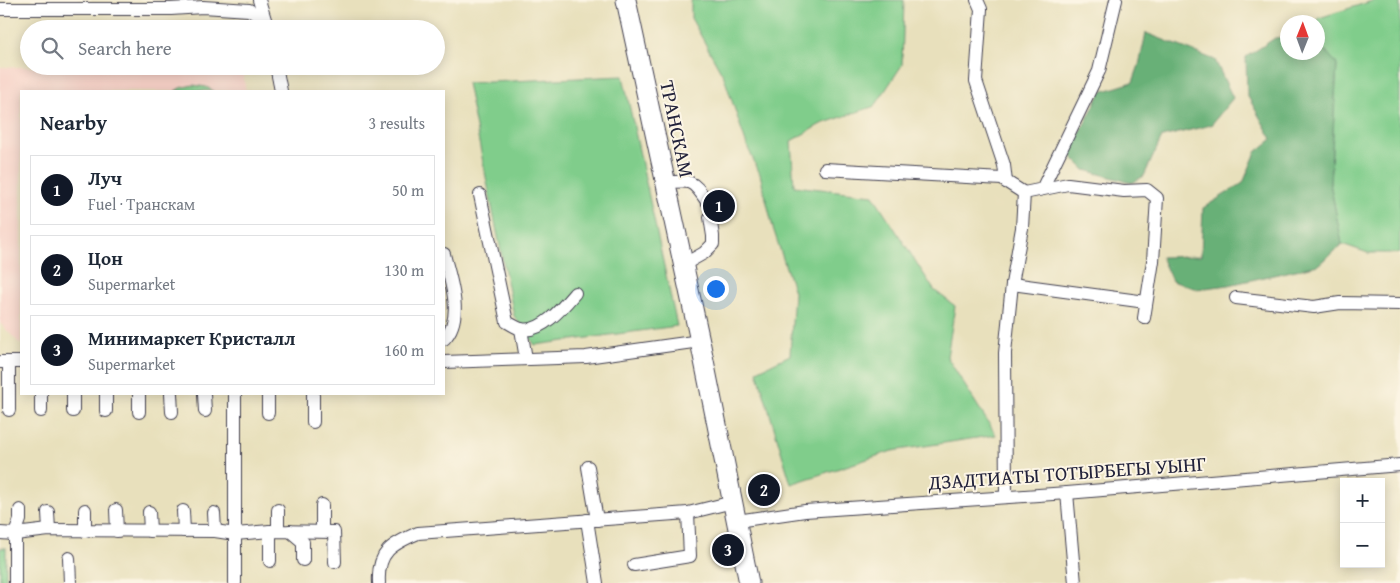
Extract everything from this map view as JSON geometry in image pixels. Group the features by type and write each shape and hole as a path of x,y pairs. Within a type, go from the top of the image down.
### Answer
{"highway":[{"name":"ТРАНСКАМ","path":"626,0 700,341 749,583"}],"street":[{"path":"160,0 170,9"},
{"path":"258,0 265,20"},
{"path":"977,0 981,9 976,82 1004,165 1006,182"},
{"path":"1042,188 1099,71 1116,0"},
{"path":"0,9 170,9 202,4 249,10 261,20"},
{"path":"278,75 281,90"},
{"path":"825,170 1002,179 1024,193 1068,184 1124,192 1147,190 1157,198 1153,260 1144,318"},
{"path":"666,183 685,181 696,185 706,200"},
{"path":"1006,497 1005,353 1012,284 1022,228 1024,193"},
{"path":"480,195 507,322 521,329 534,328 559,312 575,293"},
{"path":"683,265 713,244 710,217"},
{"path":"445,258 454,297 453,325 445,337"},
{"path":"1012,284 1146,302"},
{"path":"1236,298 1314,307 1340,303 1400,304"},
{"path":"521,329 526,359"},
{"path":"445,362 586,357 700,341"},
{"path":"10,362 10,410"},
{"path":"41,395 41,411"},
{"path":"73,395 73,411"},
{"path":"106,395 106,411"},
{"path":"139,395 139,412"},
{"path":"172,395 172,412"},
{"path":"204,395 205,411"},
{"path":"235,395 235,583"},
{"path":"268,395 268,413"},
{"path":"313,395 313,422"},
{"name":"ДЗАДТИАТЫ ТОТЫРБЕГЫ УЫНГ","path":"737,521 805,511 1067,494 1400,465"},
{"path":"588,467 597,583"},
{"path":"1067,494 1075,583"},
{"path":"380,583 378,571 386,551 400,541 418,533 688,513 732,502"},
{"path":"322,505 335,562"},
{"path":"15,583 15,534 20,520 20,510"},
{"path":"85,510 85,530"},
{"path":"116,510 117,531"},
{"path":"270,560 279,531 278,510"},
{"path":"48,512 49,530"},
{"path":"149,512 150,531"},
{"path":"183,512 184,531"},
{"path":"214,513 216,531"},
{"path":"634,564 690,556 688,513"},
{"path":"0,533 15,534 49,530 216,531 236,534 279,531 328,532"},
{"path":"279,531 304,542 303,560"},
{"path":"69,558 70,583"}],"shaded area":[{"path":"0,67 20,67 20,75 243,75 246,90 20,90 20,344 0,323"}],"green space":[{"path":"691,0 904,0 902,65 875,106 821,124 791,141 794,186 873,195 934,290 955,306 947,357 996,435 892,451 791,484 757,371 790,355 794,292 773,228 760,174 747,146 724,77 691,18"},
{"path":"1375,0 1400,0 1400,253 1368,253 1342,244 1330,183 1337,65 1325,50 1325,16"},
{"path":"1146,33 1215,60 1233,98 1211,125 1162,137 1144,176 1132,183 1085,170 1069,154 1101,92 1133,82"},
{"path":"1275,38 1280,38 1280,60 1325,60 1325,50 1337,64 1330,183 1342,244 1318,265 1229,285 1197,289 1172,281 1161,257 1201,256 1203,208 1243,183 1256,152 1272,139 1247,95 1246,57"},
{"path":"623,76 677,326 535,345 514,316 467,83"},
{"path":"193,85 212,90 177,90"},
{"path":"0,548 6,548 6,583 0,583"}],"place":[{"name":"Луч","path":"719,206"},
{"name":"Цон","path":"764,490"},
{"name":"Минимаркет Кристалл","path":"728,550"}]}
